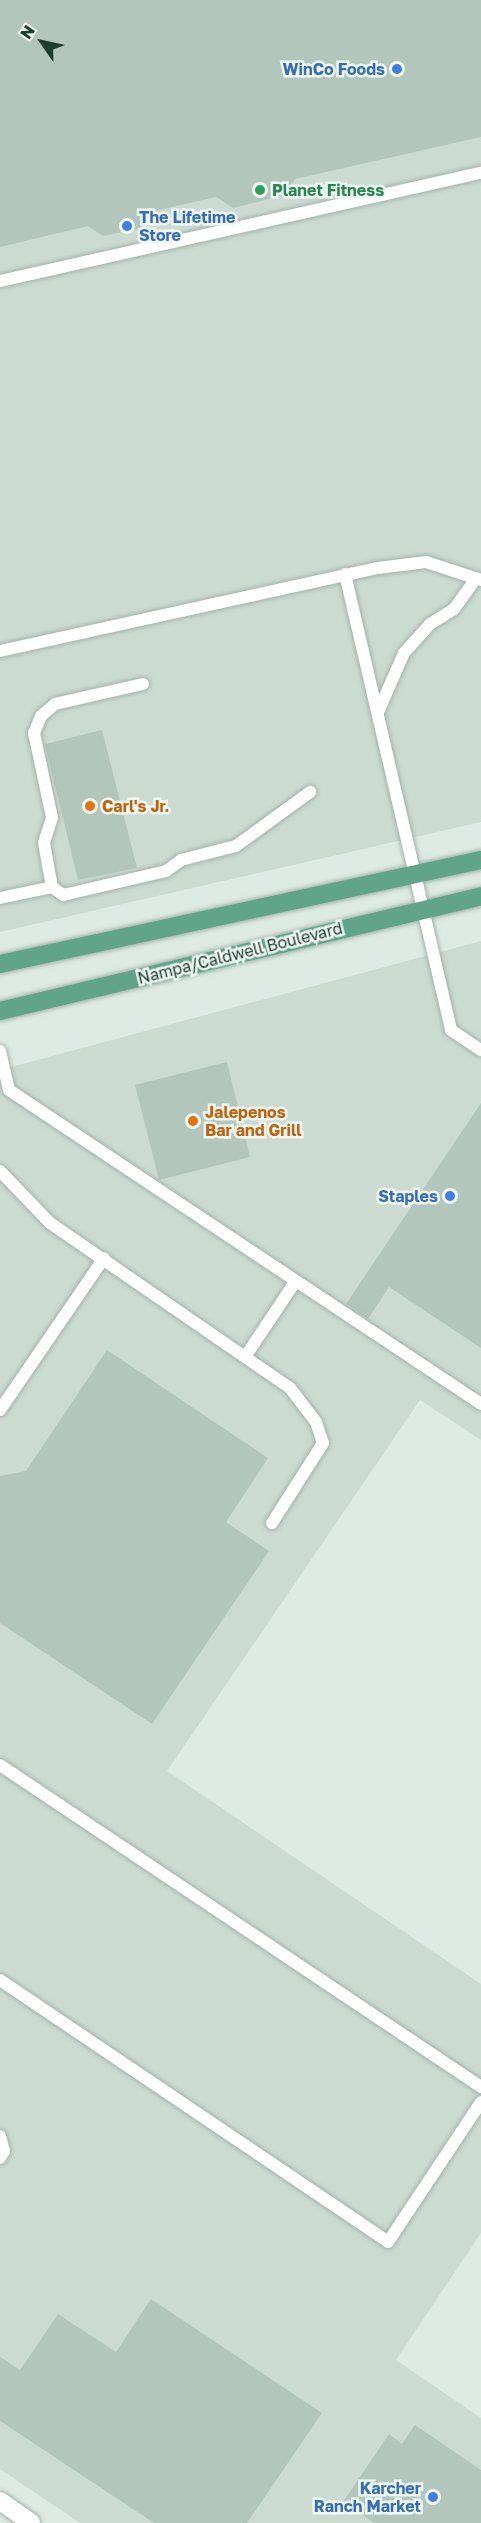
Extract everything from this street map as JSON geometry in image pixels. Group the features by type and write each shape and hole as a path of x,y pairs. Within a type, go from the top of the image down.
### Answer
{"main road":[{"path":"0,964 416,876 481,860"},
{"name":"Nampa/Caldwell Boulevard","path":"0,1011 481,896"}],"street":[{"path":"0,2501 31,2523"}],"lane":[{"path":"0,281 481,173"},
{"path":"0,651 345,574 426,562 479,579 454,609 430,624 404,653 378,712"},
{"path":"345,574 451,1030 481,1050"},
{"path":"143,684 55,704 41,716 33,733 52,818 44,843 52,887 63,895 166,872 181,860 236,846 310,792"},
{"path":"0,898 52,887"},
{"path":"0,1051 9,1090 481,1404"},
{"path":"0,1171 50,1223 290,1388 316,1422 323,1443 272,1523"},
{"path":"0,1410 104,1258"},
{"path":"246,1357 295,1282"},
{"path":"0,1765 481,2086"},
{"path":"0,1980 388,2242 481,2102"},
{"path":"0,2136 4,2151 0,2158"}],"shaded area":[{"path":"0,0 481,0 481,822 0,932"},
{"path":"481,941 481,1440 420,1400 167,1771 481,1984 481,2233 396,2360 481,2418 481,2523 80,2523 0,2469 0,1070"}],"building":[{"path":"0,0 481,0 481,137 295,179 285,195 233,208 216,197 150,212 141,228 103,236 88,226 0,247"},
{"name":"Carl's Jr.","path":"102,730 137,868 78,880 45,744"},
{"name":"Jalepenos Bar and Grill","path":"227,1062 250,1157 159,1180 135,1085"},
{"name":"Staples","path":"481,1103 481,1348 389,1287 368,1319 346,1304"},
{"path":"107,1350 268,1458 226,1522 269,1551 152,1724 0,1623 0,1476 26,1471"},
{"path":"151,2299 322,2413 247,2523 154,2523 0,2421 0,2357 20,2370 58,2314 116,2352"},
{"path":"415,2425 481,2470 481,2523 374,2523 343,2502 389,2434 402,2444"}],"place":[{"name":"WinCo Foods","path":"397,69"},
{"name":"Planet Fitness","path":"260,190"},
{"name":"The Lifetime Store","path":"127,226"},
{"name":"Carl's Jr.","path":"90,806"},
{"name":"Jalepenos Bar and Grill","path":"193,1121"},
{"name":"Staples","path":"450,1196"},
{"name":"Karcher Ranch Market","path":"433,2497"}]}
